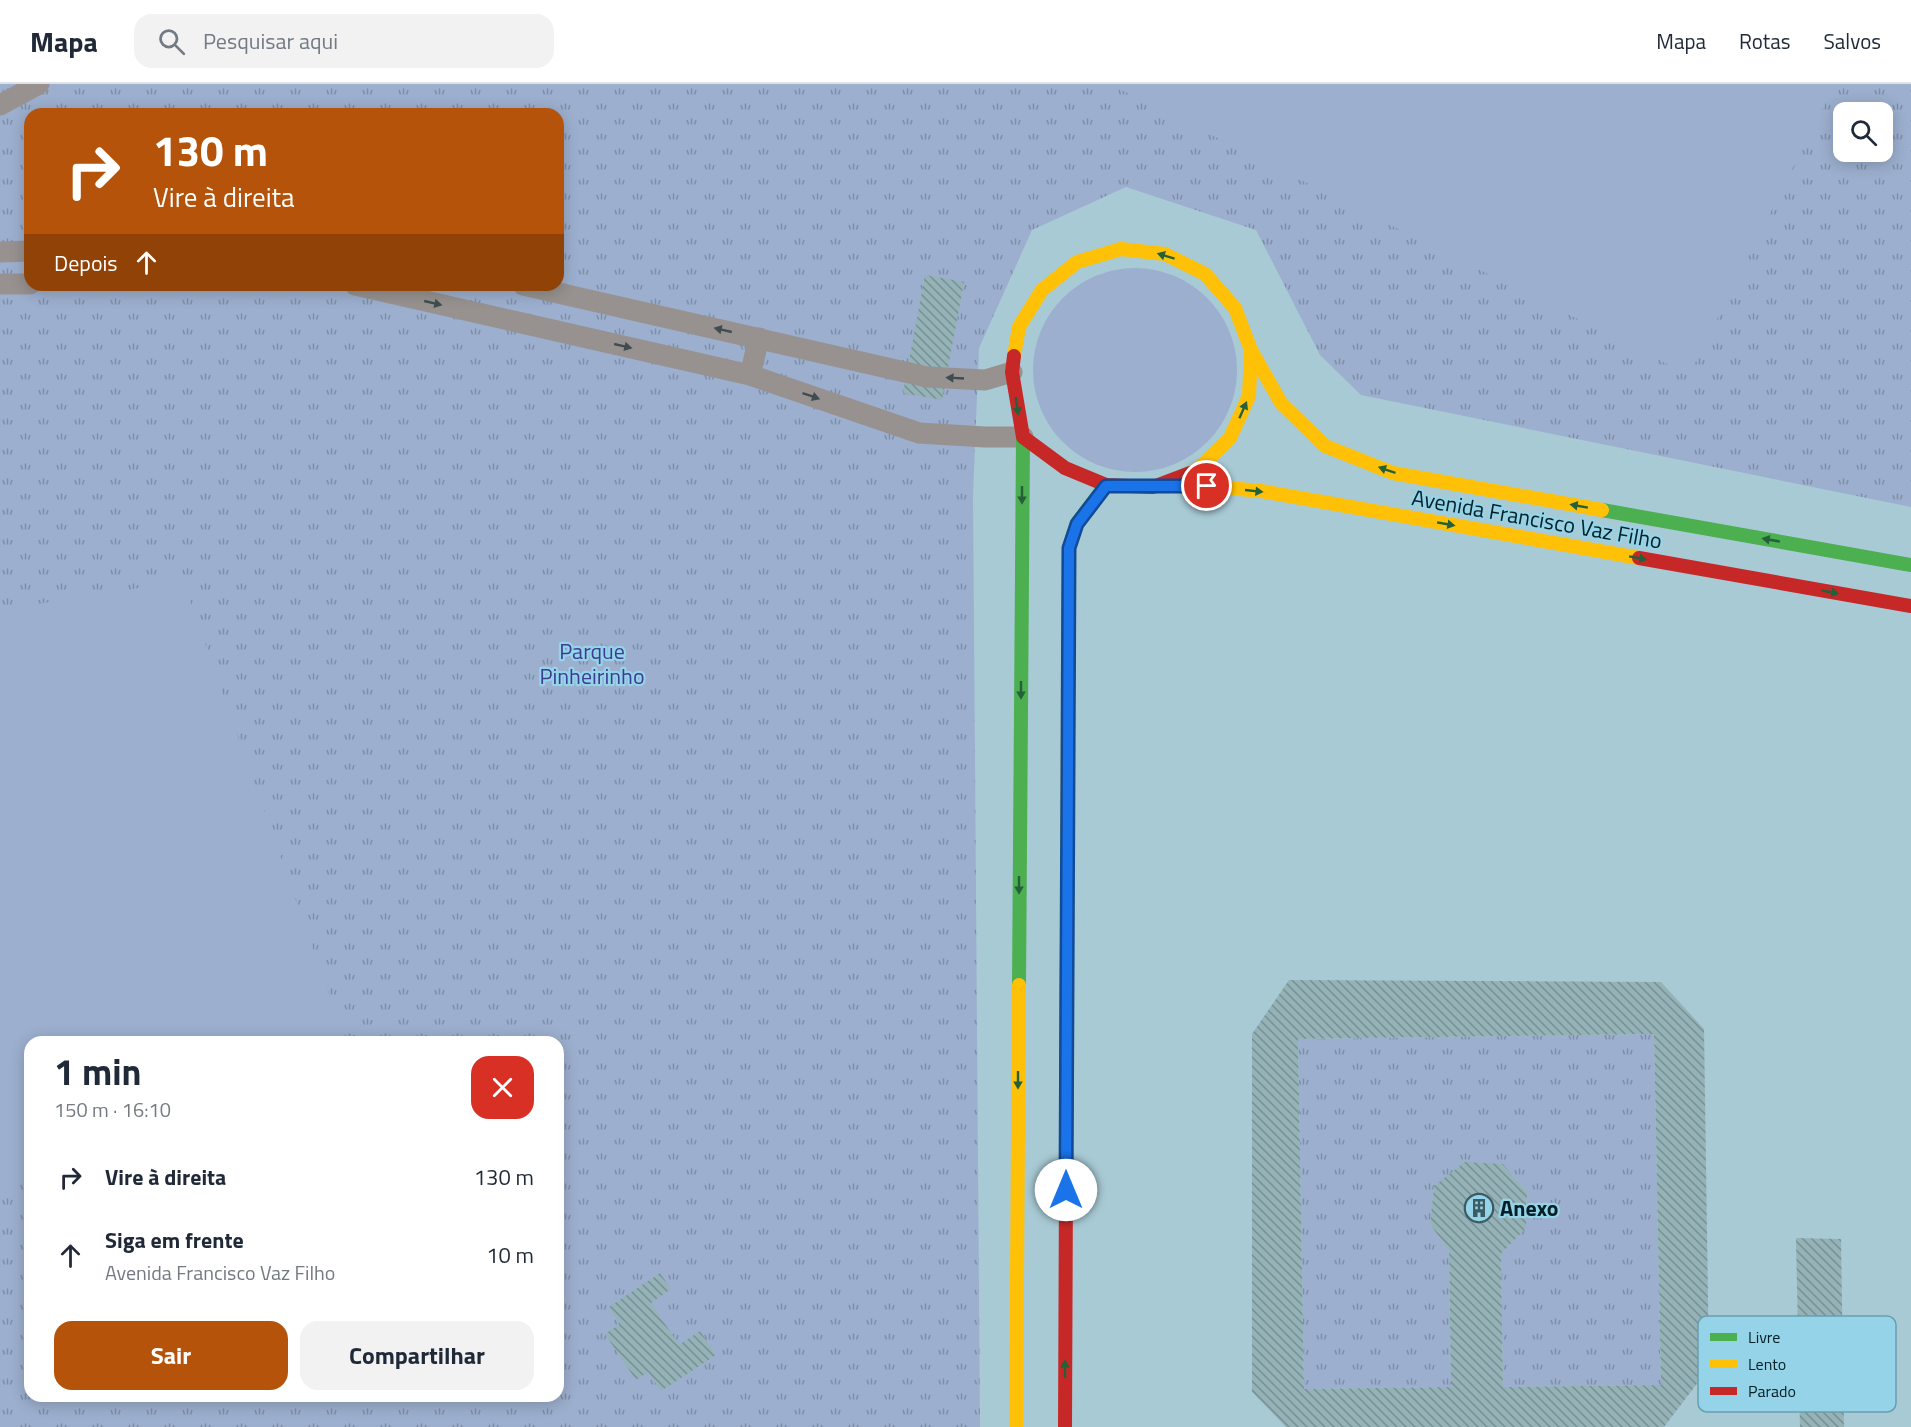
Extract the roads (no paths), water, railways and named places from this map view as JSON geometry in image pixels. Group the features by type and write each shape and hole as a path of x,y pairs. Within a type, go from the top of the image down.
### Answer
{"main road":[{"path":"1016,1427 1023,437 1012,372 1019,327 1042,290 1077,262 1121,249 1165,254 1205,274 1235,308 1251,350 1249,396 1230,438 1197,470 1154,487"},
{"name":"Avenida Francisco Vaz Filho","path":"1251,350 1281,403 1325,446 1393,473 1911,565"},
{"path":"1023,437 1065,468 1106,486 1077,524 1069,548 1065,1427"},
{"name":"Avenida Francisco Vaz Filho","path":"1106,486 1207,486 1261,491 1911,606"}],"lane":[{"path":"0,105 39,84"},
{"path":"0,252 24,251"},
{"path":"0,284 24,284"},
{"path":"381,291 750,375 919,433 1023,437"},
{"path":"549,291 927,377 985,380 1012,372"},
{"path":"750,375 759,338"}],"place":[{"name":"Anexo","path":"1479,1208"}],"park label":[{"name":"Parque Pinheirinho","path":"592,664"}]}
